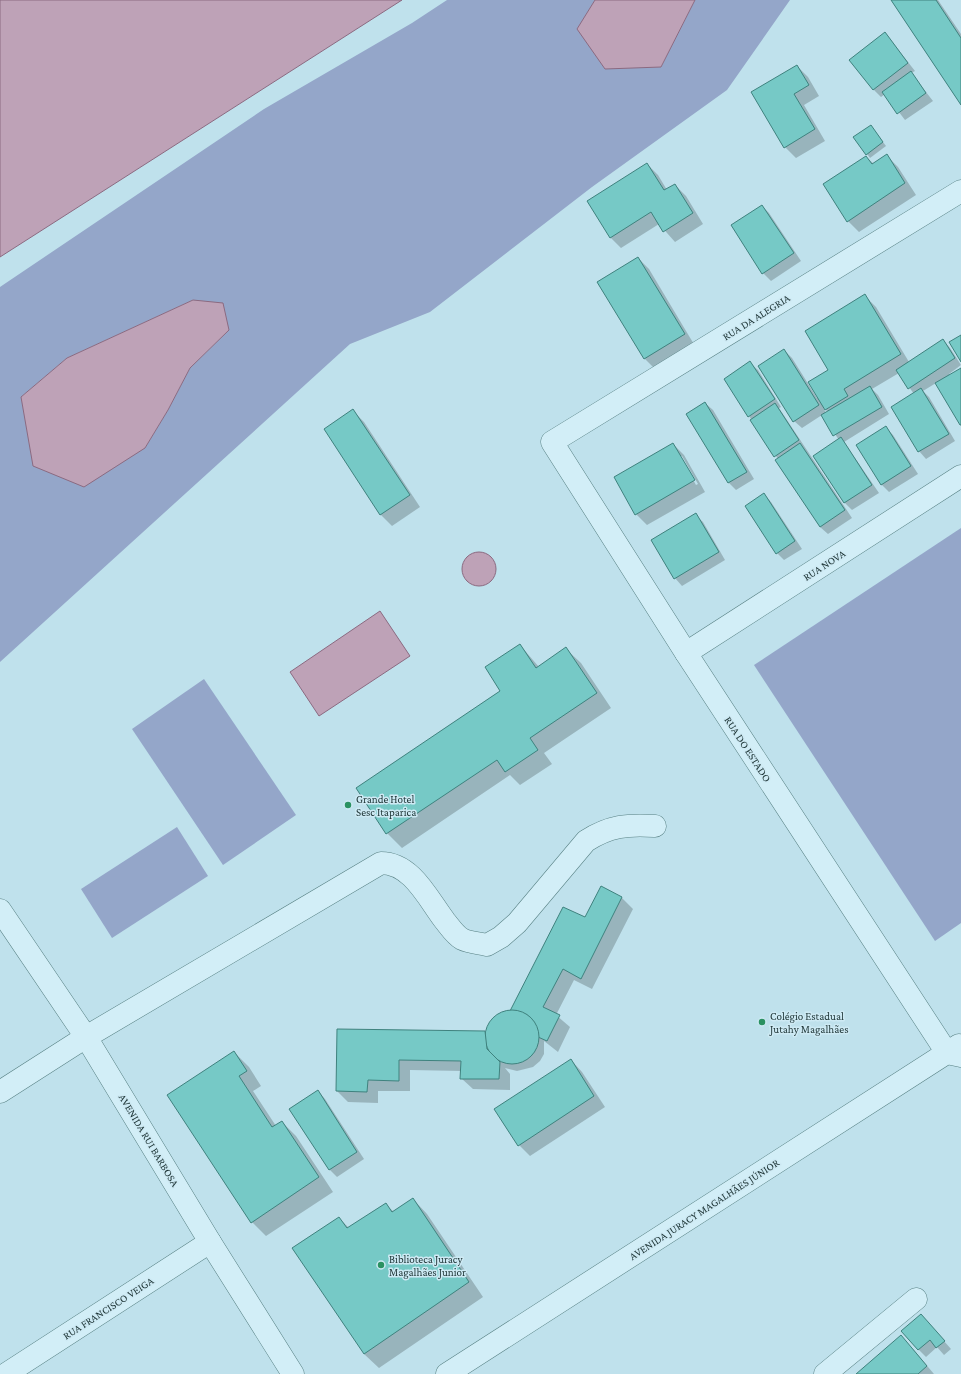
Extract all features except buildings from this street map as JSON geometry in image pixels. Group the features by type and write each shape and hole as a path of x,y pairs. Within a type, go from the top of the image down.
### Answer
{"street":[{"name":"RUA DA ALEGRIA","path":"552,442 961,191"},
{"name":"RUA DO ESTADO","path":"552,442 686,653 956,1051"},
{"name":"RUA NOVA","path":"686,653 961,476"},
{"path":"0,1092 86,1036 381,863 394,865 405,871 417,882 452,930 462,939 487,945 501,938 517,923 586,841 598,834 632,824 655,826"},
{"name":"AVENIDA RUI BARBOSA","path":"0,910 86,1036 210,1242 292,1374"},
{"name":"AVENIDA JURACY MAGALHÃES JÚNIOR","path":"447,1374 956,1051"},
{"name":"RUA FRANCISCO VEIGA","path":"6,1374 210,1242"},
{"path":"825,1374 916,1299"}],"shaded area":[{"path":"0,0 402,0 0,257"},
{"path":"447,0 595,0 578,29 661,67 695,0 790,0 727,90 592,187 430,312 350,344 0,662 0,287 264,109 412,23","holes":["193,300 229,330 190,368 168,410 145,448 21,397 67,358"]},
{"path":"595,0 695,0 661,67 605,69 577,29"},
{"path":"193,300 223,303 229,330 190,368 168,410 145,448 84,487 33,466 21,397 67,358"},
{"path":"961,528 961,923 935,941 754,665"},
{"path":"476,552 482,552 491,557 495,563 495,575 491,581 482,586 476,586 467,581 462,572 462,566 467,557"},
{"path":"380,611 410,656 319,716 290,672"},
{"path":"204,679 296,815 223,865 132,729"},
{"path":"177,827 208,876 112,938 81,889"}],"place":[{"name":"Grande Hotel Sesc Itaparica","path":"348,805"},
{"name":"Colégio Estadual Jutahy Magalhães","path":"762,1022"},
{"name":"Biblioteca Juracy Magalhães Junior","path":"381,1265"}]}
